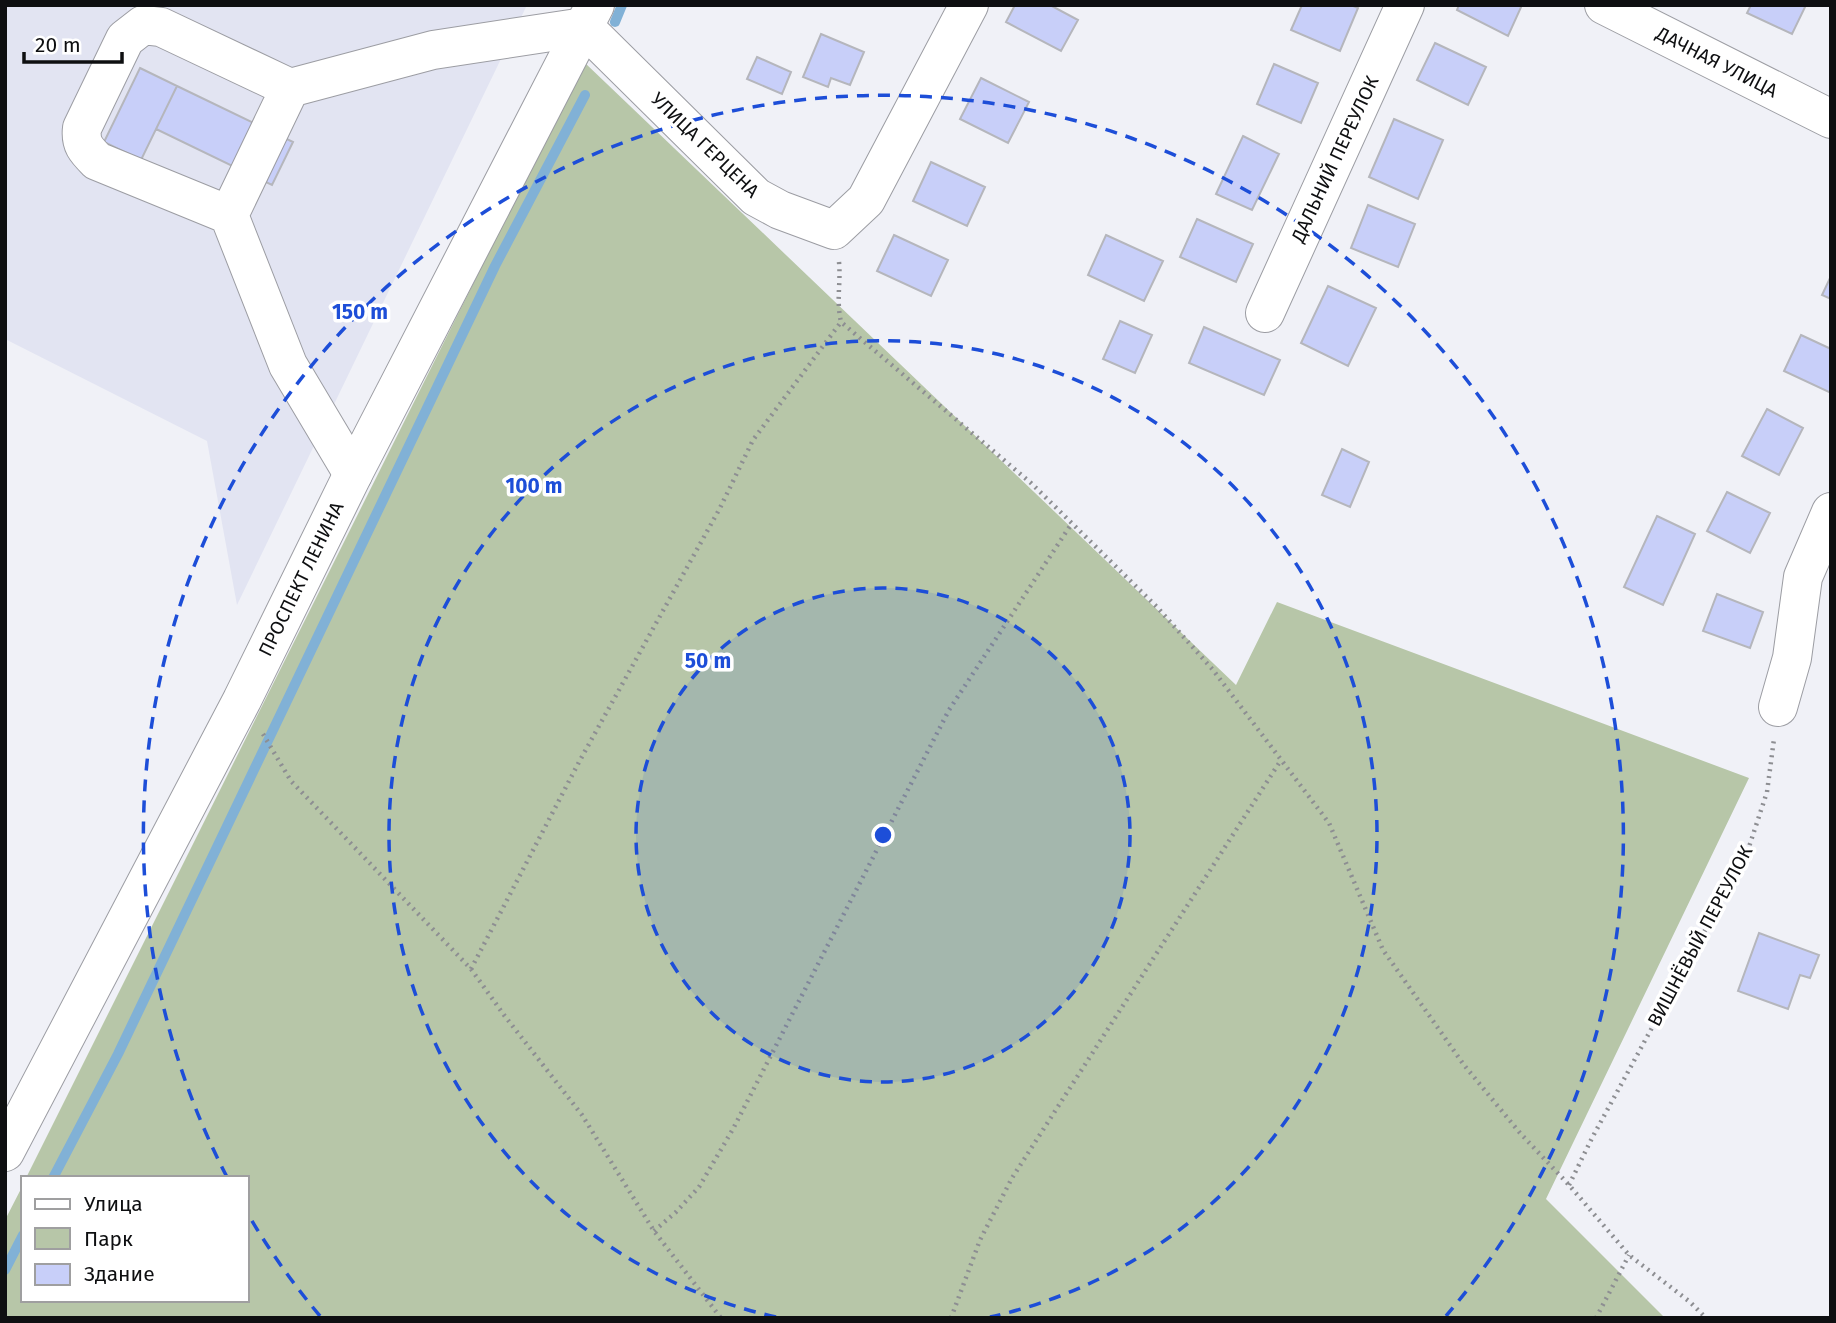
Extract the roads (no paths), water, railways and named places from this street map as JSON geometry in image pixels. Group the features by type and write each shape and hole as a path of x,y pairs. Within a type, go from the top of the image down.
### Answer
{"street":[{"name":"УЛИЦА ГЕРЦЕНА","path":"589,16 756,197 780,210 834,230 866,201 969,5"},
{"name":"ДАЛЬНИЙ ПЕРЕУЛОК","path":"1265,313 1405,5"},
{"name":"ДАЧНАЯ УЛИЦА","path":"1604,5 1831,119"},
{"path":"353,474 288,365 229,215 97,161 85,149 80,139 82,128 125,39 143,24 161,27 290,88 433,50 589,16"},
{"name":"ПРОСПЕКТ ЛЕНИНА","path":"5,1152 242,700 353,474 589,16"},
{"path":"229,215 290,88"},
{"path":"1778,707 1792,658 1803,577 1831,512"}],"waterway":[{"path":"615,22 622,5"},
{"path":"54,1176 118,1054 495,266 585,95"},
{"path":"5,1270 21,1239"}]}
